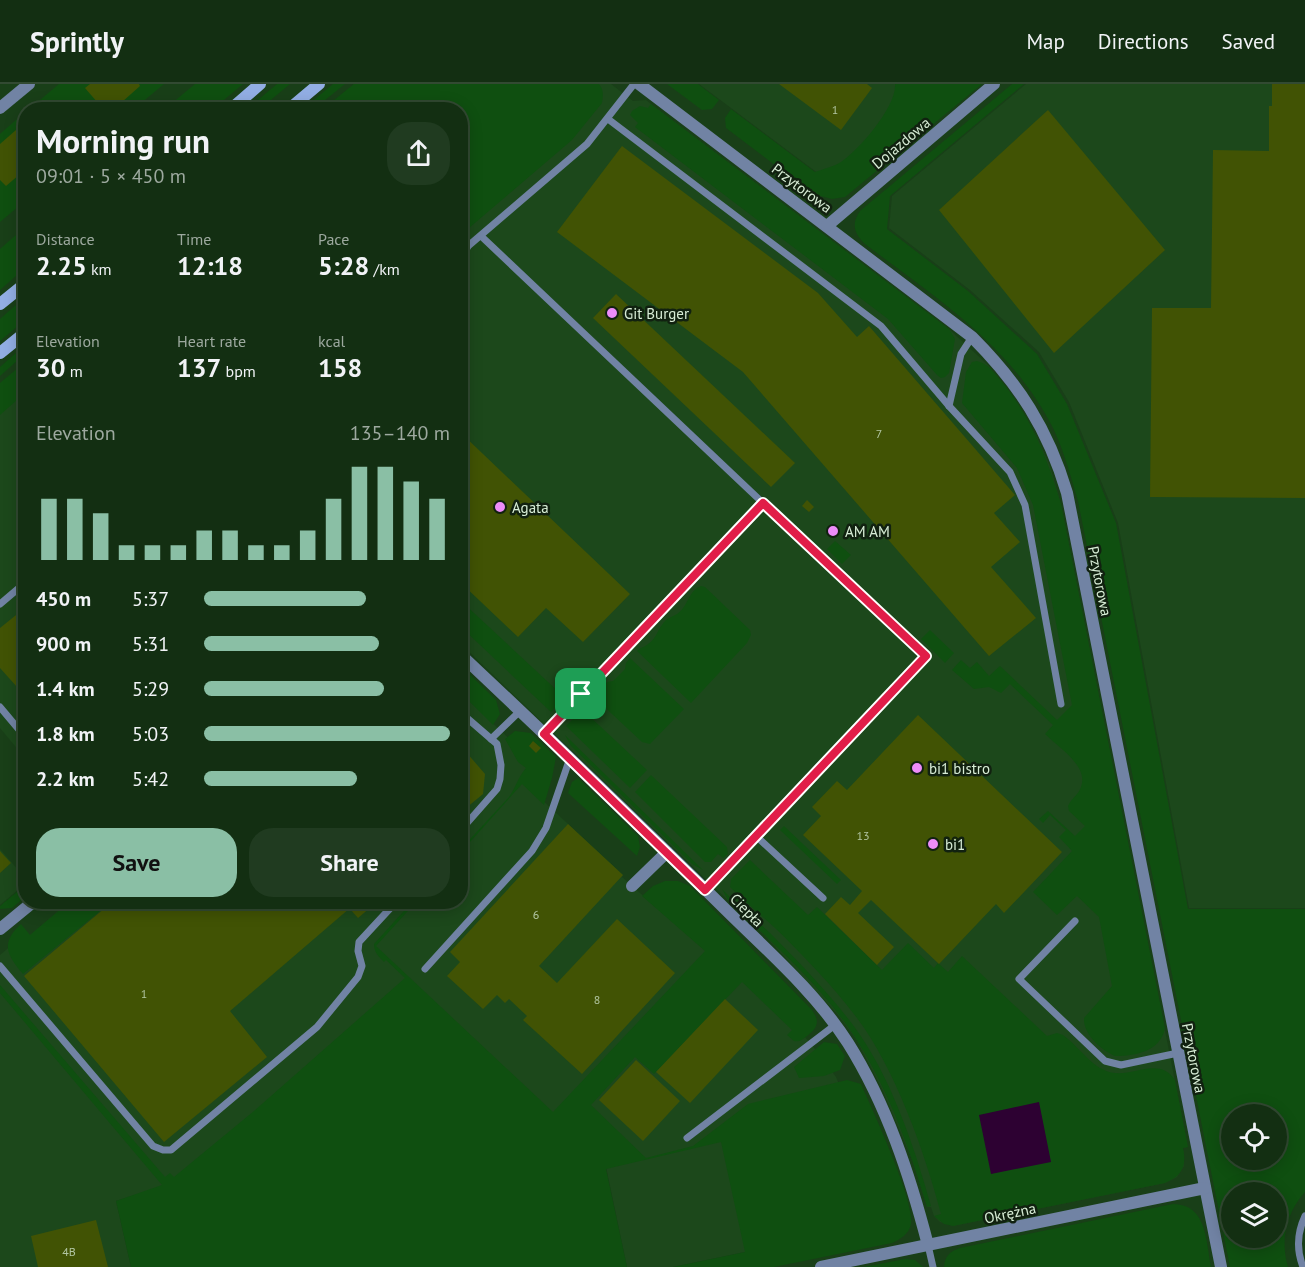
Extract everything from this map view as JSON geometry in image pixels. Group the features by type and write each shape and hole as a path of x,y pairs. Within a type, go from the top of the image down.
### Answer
{"main road":[{"path":"239,102 260,84"},
{"path":"298,102 319,84"},
{"path":"0,304 18,289"},
{"path":"0,354 18,339"}],"street":[{"path":"0,108 29,84"},
{"name":"Przytorowa","path":"639,84 972,337 1016,385 1034,412 1055,456 1067,493 1221,1267"},
{"name":"Dojazdowa","path":"827,226 994,84"},
{"name":"Ciepła","path":"468,662 667,852 803,987 835,1025 856,1059 885,1115 908,1174 928,1245"},
{"path":"632,886 667,852"},
{"path":"0,929 24,909"},
{"name":"Okrężna","path":"820,1267 1205,1188"}],"lane":[{"path":"468,247 587,144 634,84"},
{"path":"608,119 881,326 949,406 1010,472 1025,505 1061,704"},
{"path":"481,236 926,656 705,890"},
{"path":"949,406 961,354 972,337"},
{"path":"544,734 763,503"},
{"path":"0,604 18,589"},
{"path":"0,707 18,728"},
{"path":"491,739 520,711"},
{"path":"468,719 497,744 500,753 500,779 492,796 468,822"},
{"path":"425,969 532,851 546,828 570,758"},
{"path":"756,836 823,898"},
{"path":"0,966 153,1146 171,1150 317,1027 358,977 362,966 358,951 359,942 390,909"},
{"path":"1075,921 1019,979 1105,1061 1121,1065 1178,1053"},
{"path":"687,1138 835,1025"},
{"path":"1303,1267 1298,1240 1305,1216"},
{"path":"928,1245 933,1267"}],"shaded area":[{"path":"59,84 164,84 142,102 38,102"},
{"path":"195,84 243,84 221,102 173,102"},
{"path":"277,84 290,84 268,102 255,102"},
{"path":"333,84 345,84 323,102 311,102"},
{"path":"354,84 611,84 633,101 646,100 949,329 988,365 1007,388 1037,437 1050,466 1061,504 1188,1147 1183,1148 1184,1166 1177,1177 1165,1183 953,1226 940,1222 934,1216 931,1207 927,1207 913,1162 882,1089 856,1039 838,1015 765,936 468,651 468,102 333,102"},
{"path":"354,84 599,84 603,95 602,103 572,140 469,228 468,102 332,102"},
{"path":"667,84 698,84 719,100 712,109 702,110"},
{"path":"699,84 918,84 942,105 823,177"},
{"path":"895,84 982,84 845,197 832,199 813,194 726,128 725,118 731,109 815,172 841,162 867,138 890,104"},
{"path":"1012,84 1024,84 890,196 887,229 968,291 1037,354 1067,404 1116,523 1188,909 1305,909 1305,1192 1298,1200 1287,1224 1287,1182 1221,1182 1221,1222 1078,501 1057,437 1036,398 994,347 945,304 865,244 856,232 857,216 860,211"},
{"path":"1026,84 1305,84 1305,908 1189,908 1118,523 1069,402 1039,352 970,290 889,228 892,196"},
{"path":"651,104 949,329 955,339 949,373 941,378 937,375 888,319 635,127 638,123 630,115 632,111 640,106 648,108"},
{"path":"18,118 18,207 0,222 0,134"},
{"path":"18,233 18,274 0,290 0,249"},
{"path":"18,303 18,326 0,341 0,319"},
{"path":"18,351 18,360 0,376 0,367"},
{"path":"972,362 985,364 994,372 1022,410 1045,456 1061,504 1165,1028 1163,1036 1153,1047 1131,1055 1115,1056 1099,1046 1084,1024 1084,1018 1112,986 1099,917 1077,896 1057,915 1033,892 1072,851 1059,837 1066,830 1050,815 1043,823 1039,819 1048,811 1075,836 1085,826 1069,811 1068,806 1081,787 1081,772 1077,764 1045,734 1053,725 1010,684 1001,693 989,687 974,689 952,670 961,660 970,668 977,662 989,676 1000,666 1057,720 1072,705 1033,505 1017,468 962,403 966,372"},
{"path":"18,368 18,399 0,415 0,383"},
{"path":"18,381 18,750 0,728 0,397"},
{"path":"835,541 851,555 842,564 827,549"},
{"path":"701,586 705,587 750,630 751,635 747,643 691,703 637,651 651,642 667,619 681,611 693,592"},
{"path":"468,607 562,695 563,700 551,712 468,634"},
{"path":"930,630 954,653 945,663 921,639"},
{"path":"630,658 684,709 650,744 642,742 597,700 596,696 607,682 613,681 625,669"},
{"path":"468,673 496,700 500,714 493,725 468,700"},
{"path":"468,700 538,766 524,783 623,875 622,877 705,950 779,1006 836,1077 886,1195 865,1227 673,1267 627,1267 604,1157 180,1181 116,1201 131,1267 0,1267 0,955 26,933 29,936 61,909 468,909"},
{"path":"580,712 586,713 647,770 630,788 566,726"},
{"path":"515,731 531,733 556,757 544,805 522,784 468,844 468,841 509,797 526,768 518,762 505,739"},
{"path":"565,735 703,870 692,864 571,746"},
{"path":"651,775 727,847 728,854 723,858 718,854 711,862 705,862 635,792"},
{"path":"578,778 638,836 640,847 637,856 568,793 572,782"},
{"path":"784,826 841,880 837,884 780,830"},
{"path":"0,849 18,870 18,890 0,905"},
{"path":"750,860 808,915 817,907 882,970 908,943 934,968 938,963 948,972 962,956 1047,1036 1057,1033 1063,1035 1100,1068 1123,1073 1155,1068 1169,1073 1175,1080 1188,1147 1183,1148 1182,1170 1176,1177 1165,1183 953,1226 944,1224 934,1216 941,1214 907,1112 871,1038 817,971 730,887 731,879"},
{"path":"665,881 678,881 690,886 812,1010 817,1024 804,1039 794,1041 787,1035 792,1030 742,982 654,1074 635,1057 591,1105 646,1158 693,1146 748,1104 847,1080 861,1084 892,1155 906,1196 911,1224 901,1238 892,1243 774,1267 673,1267 745,1252 721,1142 606,1169 627,1267 131,1267 116,1201 162,1185 0,993 0,985 165,1177 170,1173 174,1177 254,1111 405,978 386,960 384,962 380,958 374,944 406,909 410,909 376,946 553,1112 705,951 642,896 653,886"},
{"path":"722,889 770,933 813,978 867,1045 900,1112 931,1206 927,1207 904,1137 885,1091 848,1027 806,977 728,900"},
{"path":"18,891 18,903 12,908 0,909 0,906"},
{"path":"61,909 102,909 23,974 10,955 8,943 14,931 21,924 30,935"},
{"path":"824,1042 837,1044 845,1056 840,1070 824,1076 799,1078 794,1067"},
{"path":"1039,1102 1051,1162 991,1174 979,1115"},
{"path":"1173,1204 1193,1210 1199,1217 1206,1236 1211,1267 944,1267 948,1255 960,1248"},
{"path":"1226,1248 1285,1248 1288,1267 1230,1267"},
{"path":"905,1259 915,1260 923,1267 864,1267"}],"building":[{"path":"90,84 139,84 140,86 122,102 97,102 85,88"},
{"path":"779,84 867,84 872,88 841,130"},
{"path":"1272,84 1305,84 1305,498 1150,497 1152,308 1211,308 1213,150 1269,151 1269,106 1272,106"},
{"path":"1048,110 1165,250 1054,353 939,210"},
{"path":"16,130 18,132 18,176 6,186 0,180 0,144"},
{"path":"622,146 818,293 857,337 869,326 1015,495 994,513 1020,542 991,567 1036,618 989,656 743,372 557,232"},
{"path":"616,294 795,463 771,487 593,318"},
{"name":"Agata","path":"468,440 630,594 583,642 546,608 518,637 468,590"},
{"path":"807,500 814,507 809,512 802,506"},
{"name":"AM AM","path":"832,525 839,532 834,537 827,530"},
{"path":"18,613 18,688 0,668 0,628"},
{"name":"bi1","path":"918,715 1062,852 1004,913 996,904 939,964 871,900 858,913 894,947 877,965 825,914 841,897 850,905 862,891 803,835 821,816 812,807 837,781 847,790"},
{"path":"533,741 541,748 536,753 529,746"},
{"path":"468,754 485,774 483,794 468,806"},
{"path":"568,824 623,875 539,966 557,983 617,919 675,973 582,1074 523,1020 527,1016 509,999 505,1003 497,995 483,1009 447,976 460,962 450,952"},
{"path":"0,851 11,863 0,873"},
{"path":"104,909 349,909 230,1011 267,1057 164,1142 24,976"},
{"path":"350,909 369,909 358,918"},
{"path":"725,999 758,1030 690,1103 656,1072"},
{"path":"636,1060 680,1101 643,1141 599,1100"},
{"path":"96,1220 108,1267 38,1267 31,1236"}],"place":[{"name":"Git Burger","path":"612,313"},
{"name":"Agata","path":"500,507"},
{"name":"AM AM","path":"833,531"},
{"name":"bi1 bistro","path":"917,768"},
{"name":"bi1","path":"933,844"}],"route":[{"path":"763,503 926,656 705,890 544,734 581,694 763,503"}]}
